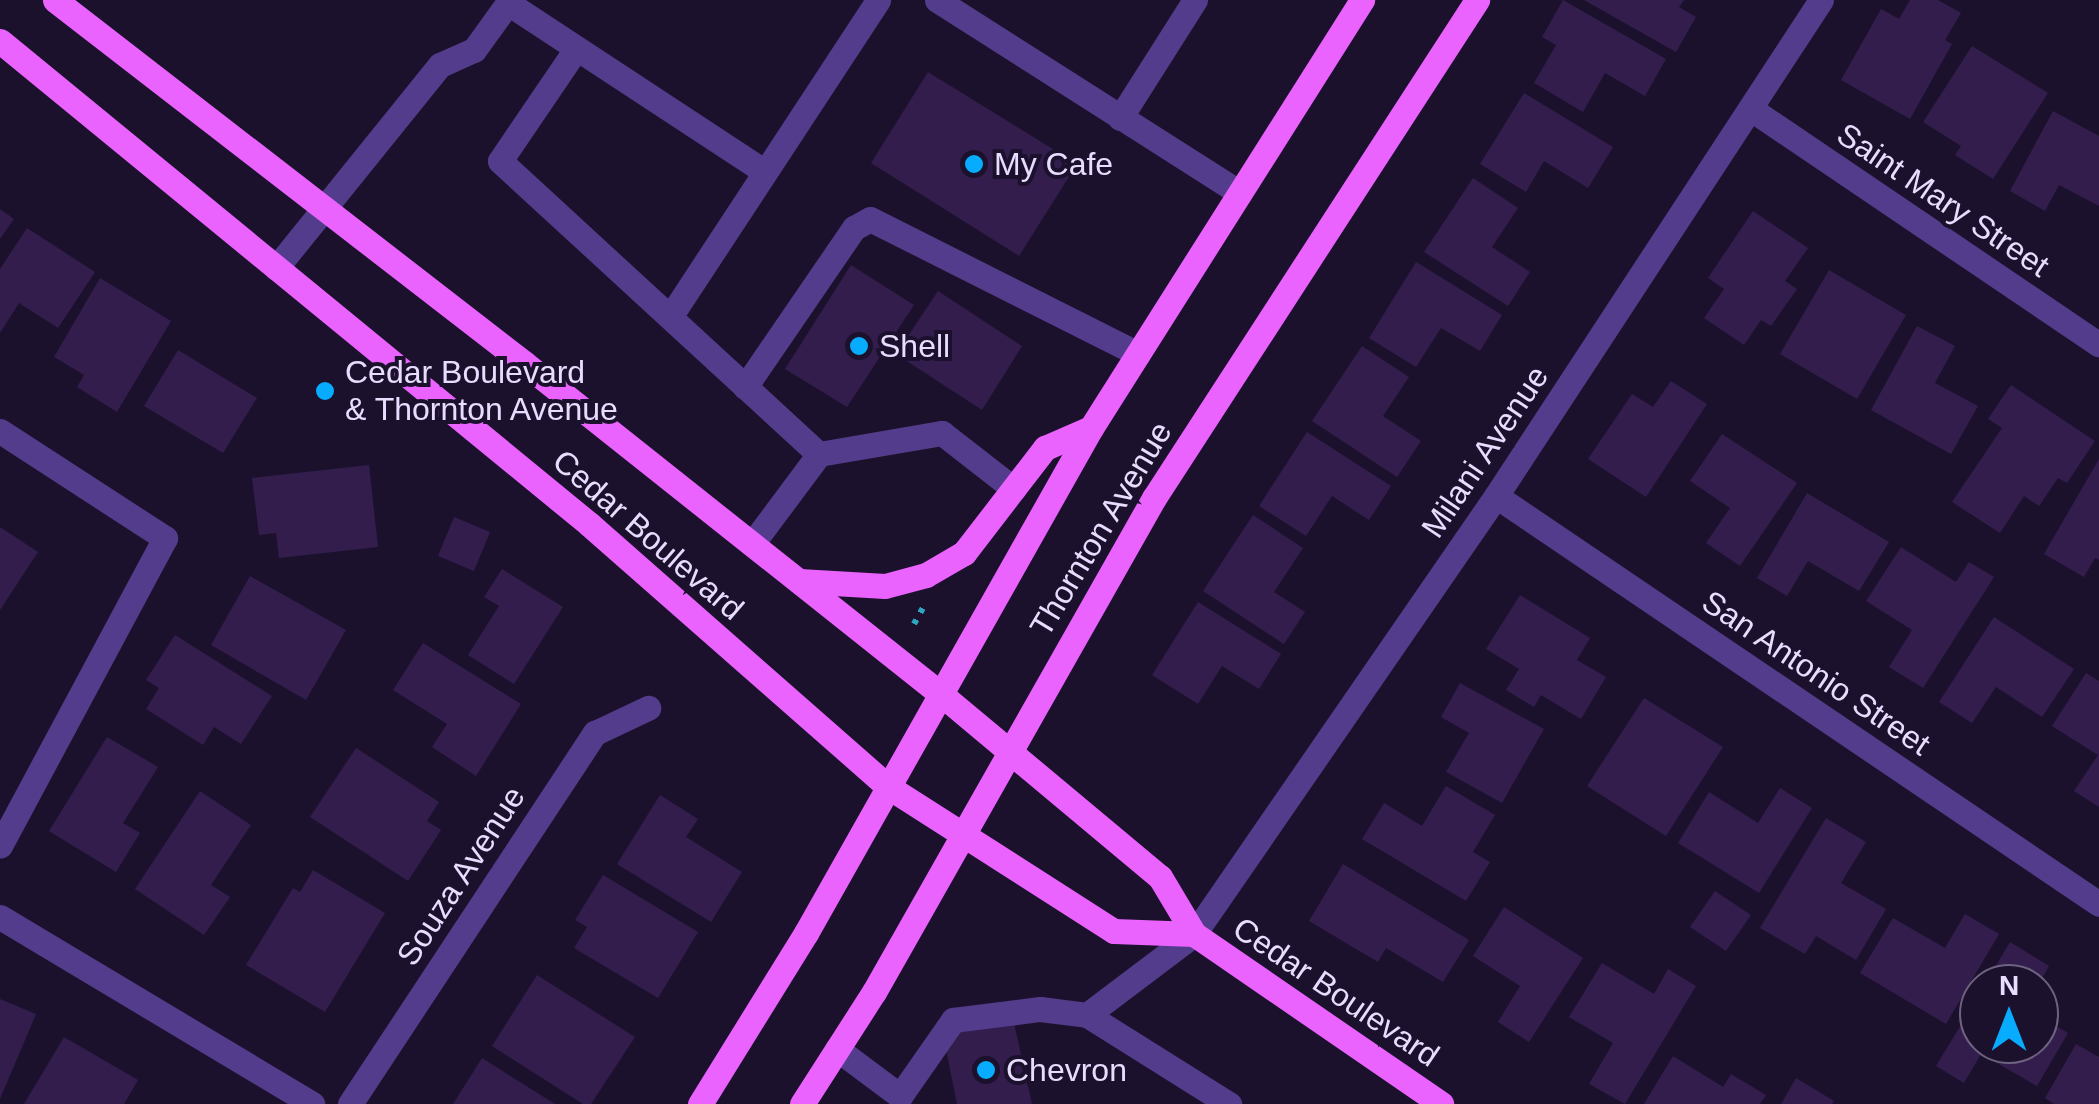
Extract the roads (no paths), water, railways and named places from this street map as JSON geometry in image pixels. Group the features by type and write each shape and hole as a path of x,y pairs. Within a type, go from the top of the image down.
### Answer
{"main road":[{"name":"Cedar Boulevard","path":"55,0 942,695 1160,877 1194,934 1441,1104"},
{"name":"Thornton Avenue","path":"700,1104 806,933 1091,428 1362,0"},
{"name":"Thornton Avenue","path":"802,1104 962,836 1154,498 1477,0"},
{"name":"Cedar Boulevard","path":"0,41 589,524 887,786 1114,931 1194,934"},
{"path":"799,580 885,586 926,575 964,553 1045,448 1091,428"}],"street":[{"path":"670,317 878,0"},
{"path":"937,0 1240,193"},
{"path":"1120,118 1195,0"},
{"name":"Milani Avenue","path":"1088,1015 1194,934 1496,496 1821,0"},
{"path":"276,268 440,64 474,50 509,1 764,171"},
{"path":"576,49 500,161 818,454"},
{"name":"Saint Mary Street","path":"1750,109 2099,345"},
{"path":"745,387 854,228 870,219 1138,354"},
{"path":"0,432 164,538 0,846"},
{"path":"752,544 818,454 942,432 1014,489"},
{"name":"San Antonio Street","path":"1496,496 2099,904"},
{"name":"Souza Avenue","path":"350,1104 595,733 648,708"},
{"path":"0,917 312,1104"},
{"path":"837,1049 898,1100 953,1020 1040,1009 1088,1015 1228,1104"}],"place":[{"name":"My Cafe","path":"974,164"},
{"name":"Shell","path":"859,346"},
{"name":"Cedar Boulevard & Thornton Avenue","path":"325,391"},
{"name":"Chevron","path":"986,1070"}]}
